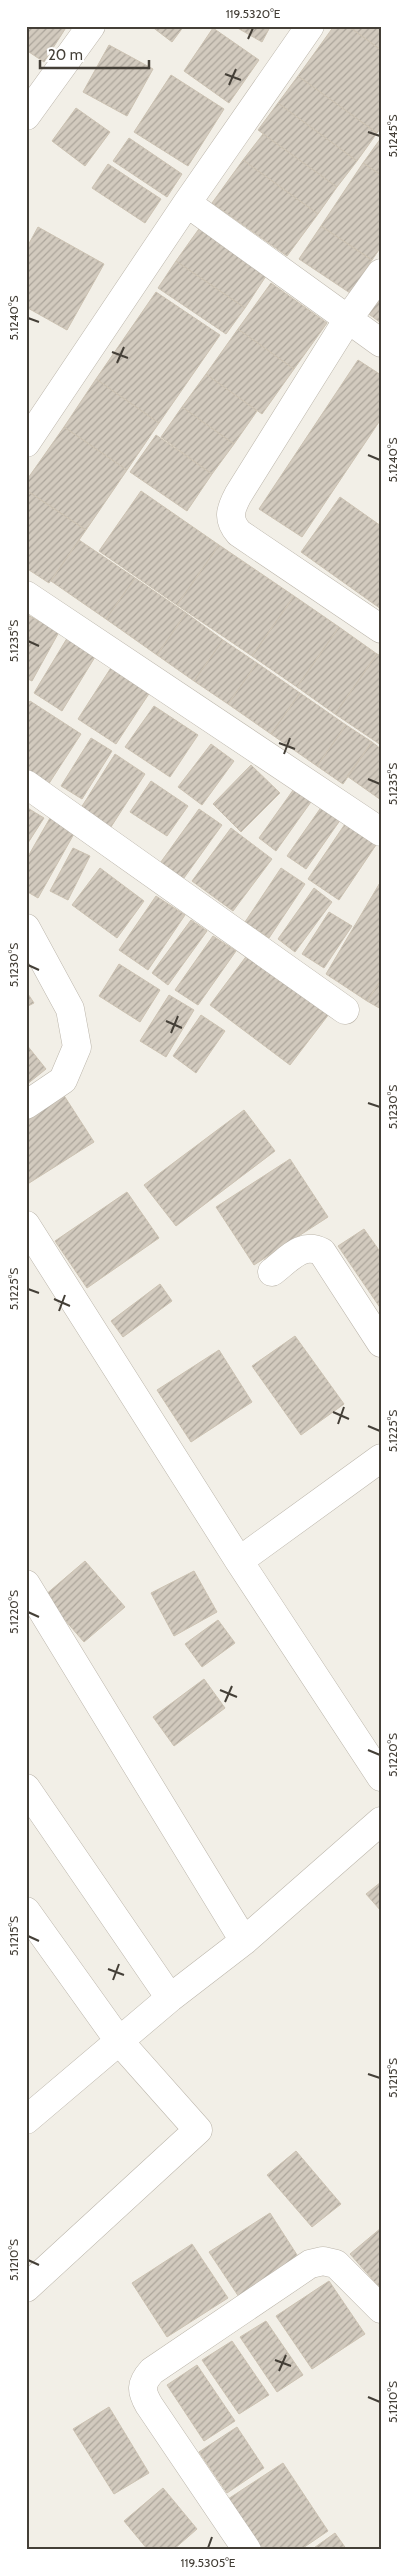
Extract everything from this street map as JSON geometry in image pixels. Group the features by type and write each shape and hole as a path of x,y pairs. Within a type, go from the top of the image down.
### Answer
{"street":[{"path":"31,99 92,26"},
{"path":"26,443 34,415 187,203 300,30"},
{"path":"187,203 381,343"},
{"path":"381,273 348,319 238,495 230,516 238,533 381,629"},
{"path":"26,595 381,832"},
{"path":"26,784 345,1010"},
{"path":"26,928 70,1010 77,1047 62,1080 26,1105"},
{"path":"26,1225 239,1561 381,1777"},
{"path":"272,1272 302,1249 314,1247 322,1252 381,1343"},
{"path":"239,1561 381,1458"},
{"path":"26,1584 244,1941"},
{"path":"26,1788 170,1998"},
{"path":"26,2120 170,1998 244,1941 381,1821"},
{"path":"26,1911 119,2041 198,2130 26,2288"},
{"path":"247,2550 149,2405 141,2388 144,2380 152,2371 310,2264 323,2261 336,2264 381,2309"}],"building":[{"path":"26,26 67,26 44,62 26,50"},
{"path":"151,26 184,26 172,42"},
{"path":"234,26 269,26 270,27 262,42"},
{"path":"334,26 348,26 381,50 381,128 377,133 298,76"},
{"path":"348,26 381,26 381,50"},
{"path":"213,28 259,60 229,103 184,71"},
{"path":"109,45 153,69 127,116 83,92"},
{"path":"171,75 224,109 188,166 134,132"},
{"path":"298,76 377,133 357,161 278,103"},
{"path":"278,103 357,161 337,187 258,130"},
{"path":"76,108 110,132 85,166 52,141"},
{"path":"263,134 337,187 318,214 243,160"},
{"path":"129,138 182,174 167,197 113,161"},
{"path":"381,138 381,175 363,163"},
{"path":"243,160 318,214 287,256 212,203"},
{"path":"363,163 381,175 381,247 372,260 321,226"},
{"path":"108,164 161,199 145,223 92,188"},
{"path":"201,226 268,273 245,308 176,261"},
{"path":"321,226 372,260 350,293 299,259"},
{"path":"38,227 104,264 67,330 26,307 26,249"},
{"path":"176,261 245,308 226,334 158,288"},
{"path":"271,283 327,323 294,369 238,329"},
{"path":"381,285 381,323 362,309"},
{"path":"156,292 220,335 159,423 96,379"},
{"path":"238,329 294,369 262,414 206,374"},
{"path":"358,360 381,375 381,419 302,537 259,509"},
{"path":"206,374 257,411 234,444 182,407"},
{"path":"96,379 159,423 127,470 64,427"},
{"path":"182,407 234,444 212,474 161,437"},
{"path":"64,427 127,470 86,530 26,490 26,481"},
{"path":"156,435 212,474 187,511 130,472"},
{"path":"26,490 86,530 49,583 26,568"},
{"path":"141,491 219,545 177,605 99,551"},
{"path":"340,497 381,526 381,609 301,552"},
{"path":"79,540 135,578 106,619 51,581"},
{"path":"219,545 294,596 252,656 177,605"},
{"path":"135,578 186,613 157,655 106,619"},
{"path":"294,596 339,627 297,687 252,656"},
{"path":"186,613 223,640 194,681 157,655"},
{"path":"26,614 59,632 32,681 26,678"},
{"path":"339,627 377,654 335,714 297,687"},
{"path":"69,635 98,652 62,711 34,693"},
{"path":"223,640 257,663 228,704 194,681"},
{"path":"377,654 381,656 381,745 335,714"},
{"path":"114,663 152,689 116,744 78,719"},
{"path":"257,663 300,693 271,734 228,704"},
{"path":"300,693 346,725 317,766 271,734"},
{"path":"30,701 81,734 48,785 26,771 26,707"},
{"path":"154,706 198,735 170,777 125,747"},
{"path":"346,725 372,742 343,784 317,766"},
{"path":"91,738 112,751 82,799 61,786"},
{"path":"372,742 381,749 381,800 347,776"},
{"path":"211,744 234,761 202,805 178,787"},
{"path":"115,754 145,774 109,830 79,811"},
{"path":"251,765 280,793 241,832 213,804"},
{"path":"151,781 188,806 167,836 130,812"},
{"path":"296,786 313,799 276,851 259,838"},
{"path":"322,806 341,819 306,869 287,856"},
{"path":"26,807 44,818 26,846"},
{"path":"199,809 222,825 181,882 158,866"},
{"path":"50,818 75,832 38,898 26,891 26,860"},
{"path":"347,821 378,842 339,900 308,879"},
{"path":"231,828 272,859 233,911 192,881"},
{"path":"73,848 90,856 68,900 50,891"},
{"path":"100,868 144,901 117,938 72,905"},
{"path":"281,868 305,884 269,938 245,922"},
{"path":"381,881 381,980 367,1001 326,974"},
{"path":"314,888 332,902 295,952 278,939"},
{"path":"156,896 185,915 148,970 119,950"},
{"path":"329,912 352,926 324,968 302,954"},
{"path":"191,920 207,931 168,985 152,973"},
{"path":"213,936 236,951 198,1005 175,990"},
{"path":"248,954 329,1014 290,1065 210,1005"},
{"path":"119,964 160,990 140,1022 99,996"},
{"path":"381,980 381,1009 367,1001"},
{"path":"26,991 34,1003 26,1007"},
{"path":"169,995 194,1010 166,1057 140,1041"},
{"path":"201,1015 225,1031 196,1073 173,1056"},
{"path":"26,1044 46,1069 26,1085"},
{"path":"63,1094 94,1142 26,1185 26,1117"},
{"path":"244,1110 275,1151 176,1226 144,1185"},
{"path":"290,1159 328,1217 254,1265 216,1207"},
{"path":"127,1192 159,1238 87,1288 55,1241"},
{"path":"364,1229 381,1253 381,1309 338,1246"},
{"path":"160,1284 172,1301 123,1337 111,1321"},
{"path":"295,1336 344,1404 301,1435 252,1366"},
{"path":"219,1350 252,1402 191,1442 157,1390"},
{"path":"85,1561 125,1607 84,1642 44,1596"},
{"path":"194,1571 217,1612 174,1636 151,1593"},
{"path":"218,1620 235,1643 202,1667 185,1644"},
{"path":"204,1679 225,1708 174,1746 153,1717"},
{"path":"381,1882 381,1911 366,1894"},
{"path":"296,2151 341,2204 312,2227 267,2175"},
{"path":"270,2213 299,2258 239,2297 209,2252"},
{"path":"381,2228 381,2289 350,2254"},
{"path":"192,2244 228,2298 167,2337 132,2283"},
{"path":"329,2281 365,2334 312,2369 276,2316"},
{"path":"266,2321 303,2375 277,2392 240,2337"},
{"path":"232,2341 269,2395 239,2414 202,2360"},
{"path":"197,2365 235,2421 204,2441 167,2385"},
{"path":"109,2407 149,2473 114,2494 73,2429"},
{"path":"237,2427 264,2468 227,2493 199,2452"},
{"path":"283,2463 328,2531 300,2550 262,2550 228,2499"},
{"path":"163,2488 197,2529 173,2550 148,2550 124,2521"},
{"path":"335,2533 347,2550 311,2550"}]}
